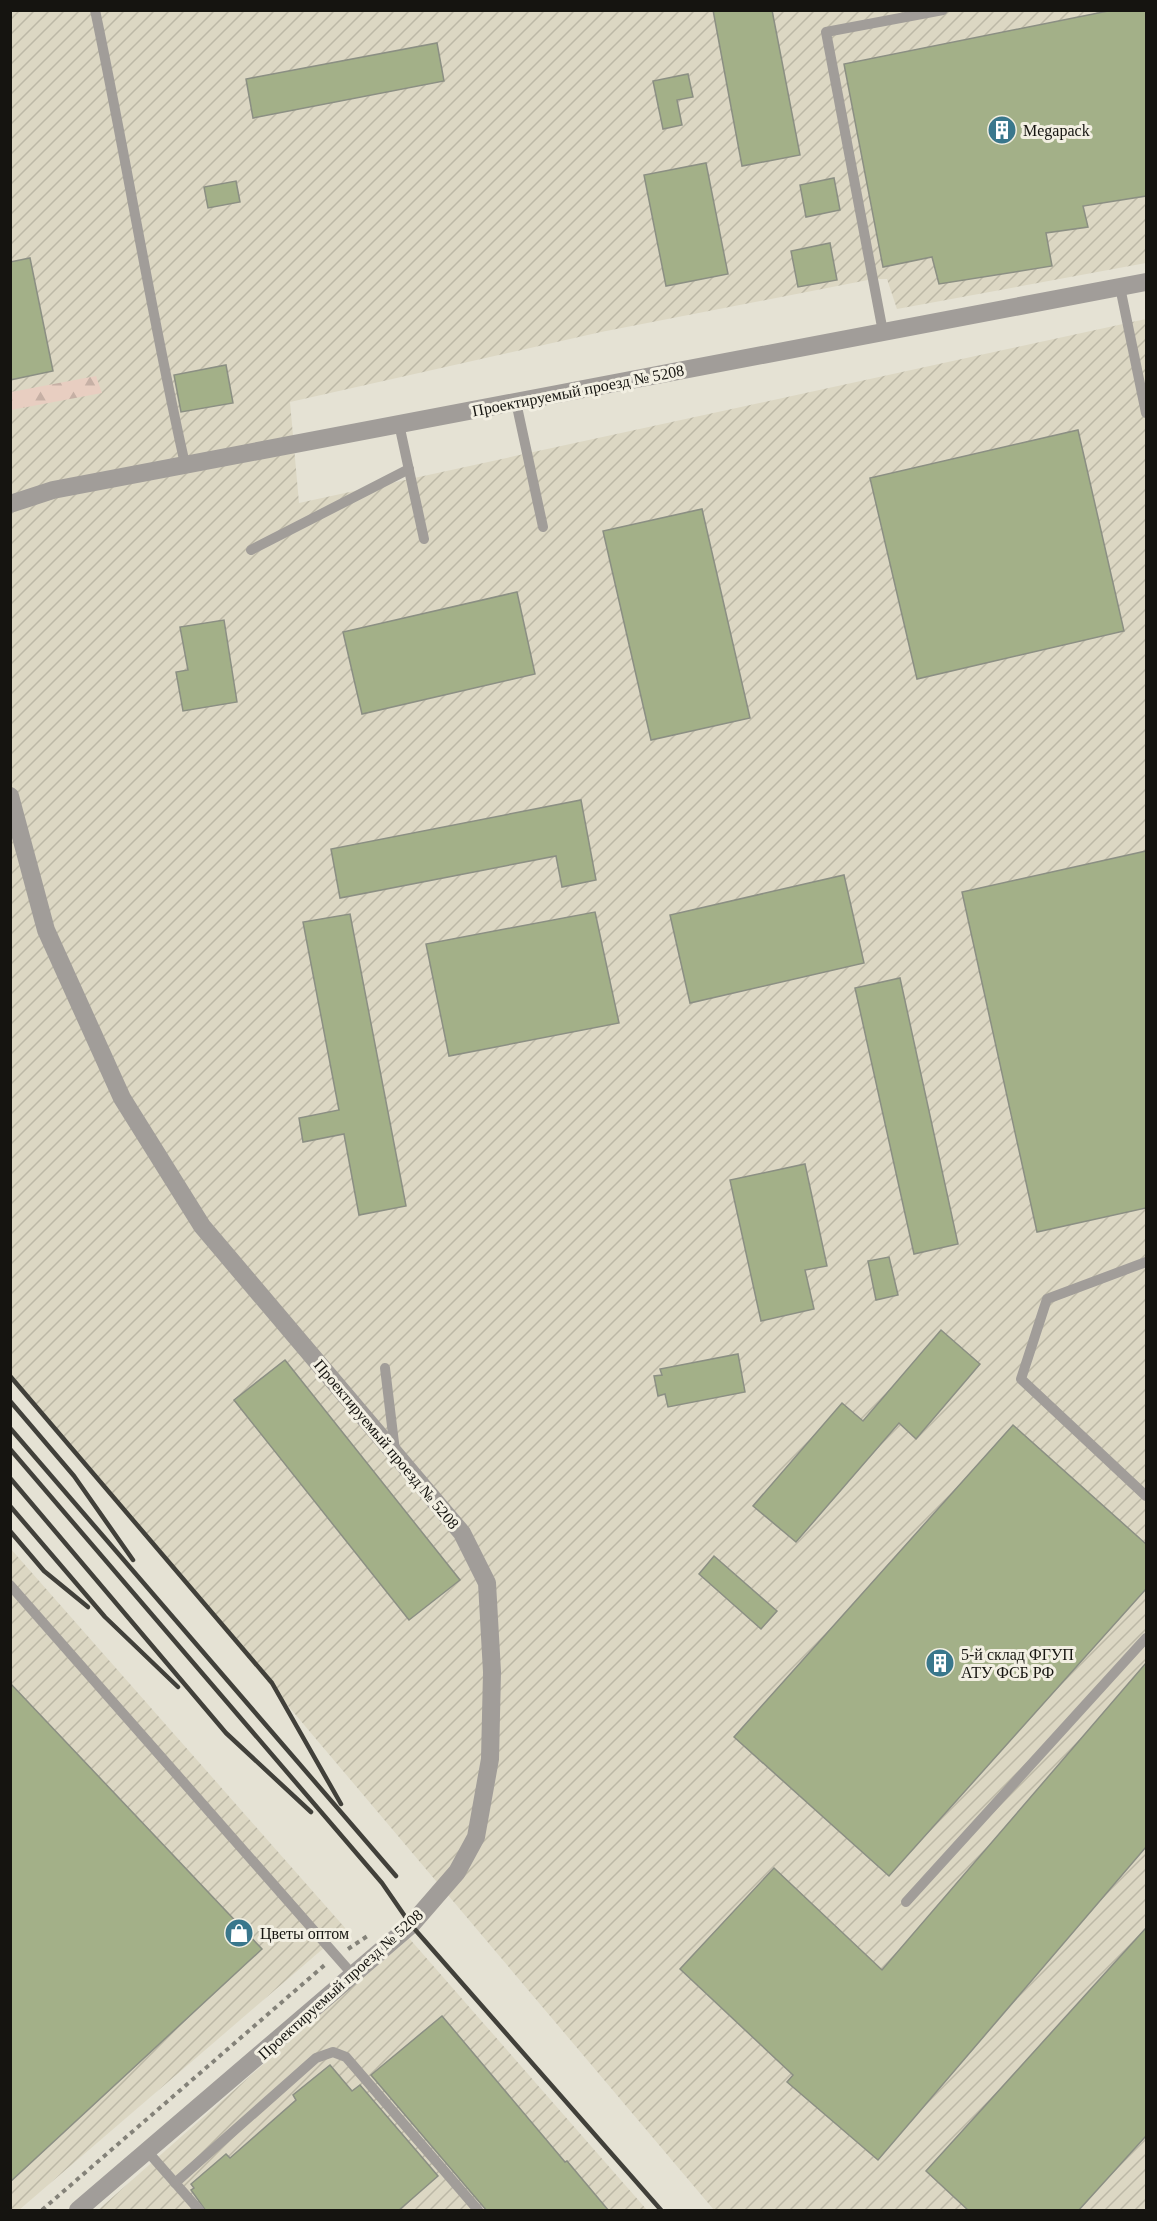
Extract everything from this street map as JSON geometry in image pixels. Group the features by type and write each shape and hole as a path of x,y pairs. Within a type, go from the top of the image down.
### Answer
{"street":[{"name":"Проектируемый проезд № 5208","path":"10,504 53,490 185,464 1146,282"},
{"name":"Проектируемый проезд № 5208","path":"10,796 46,930 122,1098 202,1226 462,1533 487,1583 492,1672 490,1759 476,1837 457,1872 411,1925 78,2211"}],"lane":[{"path":"95,10 126,158 168,388 185,464"},
{"path":"883,332 826,32 943,10"},
{"path":"1120,287 1146,413"},
{"path":"516,402 543,527"},
{"path":"399,424 424,539"},
{"path":"250,550 409,469"},
{"path":"1146,1262 1047,1299 1021,1379 1146,1496"},
{"path":"385,1368 395,1454"},
{"path":"10,1585 353,1974"},
{"path":"906,1902 1146,1638"},
{"path":"175,2183 316,2058 333,2052 346,2057 478,2211"},
{"path":"147,2152 199,2211"}],"path":[{"path":"42,2211 337,1956 373,1932"}],"shaded area":[{"path":"10,11 1146,11 1146,263 897,309 887,279 873,279 601,332 290,402 299,503 1146,319 1146,2210 714,2210 11,1378"},
{"path":"10,1548 346,1929 19,2210 10,2210"},
{"path":"408,1937 647,2210 98,2210"}],"green space":[{"path":"96,376 102,393 11,410 11,392"}],"building":[{"path":"713,10 772,10 800,155 742,166"},
{"name":"Megapack","path":"1113,10 1146,10 1146,196 1083,206 1088,227 1046,233 1052,266 939,284 932,257 883,267 844,64"},
{"path":"437,43 444,81 253,118 246,79"},
{"path":"688,74 693,97 677,100 682,125 663,129 653,81"},
{"path":"706,163 728,274 666,286 644,175"},
{"path":"834,178 840,210 806,217 800,185"},
{"path":"236,181 240,202 208,208 204,187"},
{"path":"830,243 837,280 798,287 791,251"},
{"path":"30,258 53,371 10,380 10,262"},
{"path":"226,365 233,403 181,412 174,375"},
{"path":"1078,430 1124,631 917,679 870,478"},
{"path":"702,509 750,718 651,740 603,531"},
{"path":"517,592 535,674 362,714 343,632"},
{"path":"224,620 237,702 183,711 176,672 188,670 180,627"},
{"path":"581,800 596,880 562,887 556,856 340,898 331,849"},
{"path":"1146,851 1146,1208 1037,1232 962,892"},
{"path":"844,875 864,963 690,1003 670,915"},
{"path":"595,912 619,1023 449,1056 426,944"},
{"path":"350,914 406,1206 359,1215 344,1134 303,1142 299,1118 339,1110 303,922"},
{"path":"900,978 958,1244 914,1254 855,988"},
{"path":"805,1164 827,1266 805,1270 814,1309 761,1321 730,1180"},
{"path":"889,1257 898,1295 876,1300 868,1261"},
{"path":"941,1330 980,1364 916,1439 899,1423 796,1542 753,1506 842,1403 863,1421"},
{"path":"738,1354 745,1392 668,1407 665,1394 658,1396 654,1376 662,1375 660,1369"},
{"path":"285,1360 460,1580 409,1620 234,1400"},
{"name":"5-й склад ФГУП АТУ ФСБ РФ","path":"1013,1425 1146,1544 1146,1589 889,1876 734,1737"},
{"path":"714,1556 777,1611 761,1629 699,1574"},
{"path":"1146,1663 1146,1847 878,2160 787,2082 793,2075 680,1969 774,1868 882,1970"},
{"path":"10,1683 262,1949 10,2182"},
{"path":"1146,1928 1146,2136 1078,2211 969,2211 926,2171"},
{"path":"442,2016 609,2211 487,2211 371,2075"},
{"path":"330,2065 352,2091 360,2085 438,2176 398,2211 206,2211 191,2190 194,2188 191,2184 226,2154 230,2158 296,2100 293,2095"}],"railway":[{"path":"10,1376 272,1683 341,1804"},
{"path":"10,1401 74,1476 133,1560"},
{"path":"10,1428 396,1876"},
{"path":"10,1449 382,1883 411,1925 661,2210"},
{"path":"10,1478 226,1733 311,1812"},
{"path":"10,1506 105,1617 178,1687"},
{"path":"10,1531 44,1571 88,1607"}],"place":[{"name":"Megapack","path":"1002,130"},
{"name":"5-й склад ФГУП АТУ ФСБ РФ","path":"940,1663"},
{"name":"Цветы оптом","path":"239,1933"}]}
